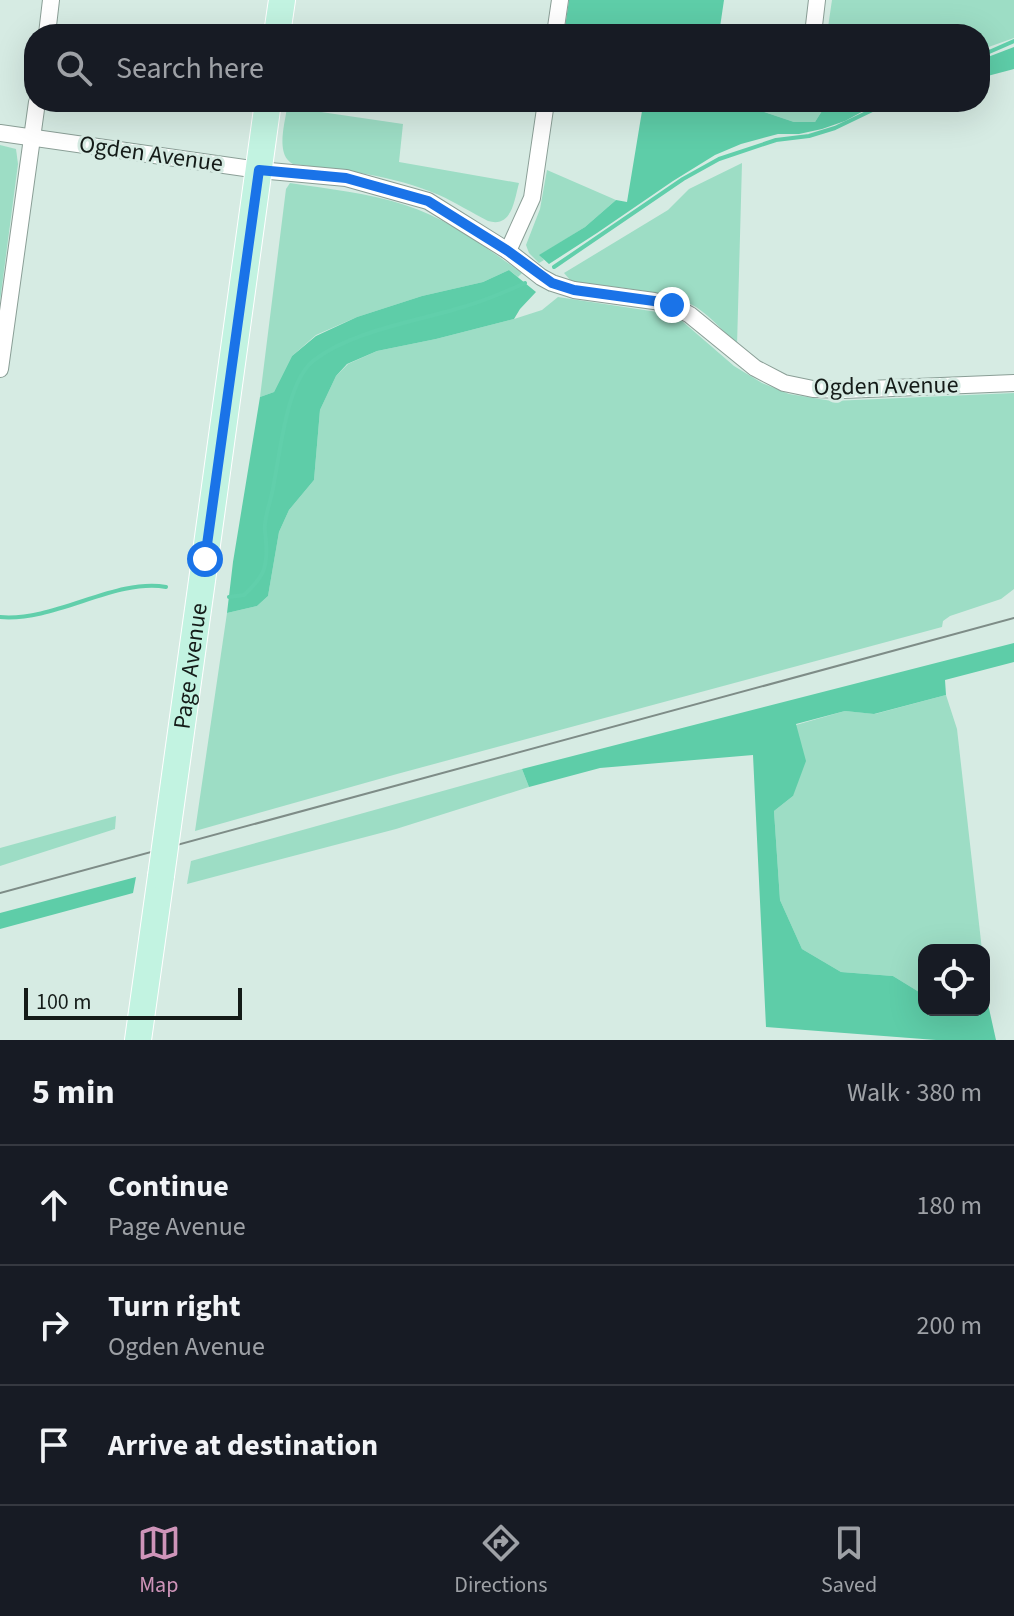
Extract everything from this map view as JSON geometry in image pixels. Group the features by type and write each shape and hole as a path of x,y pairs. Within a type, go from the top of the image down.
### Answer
{"main road":[{"path":"278,24 282,0"},
{"name":"Page Avenue","path":"138,1040 267,112"}],"street":[{"path":"48,24 51,0"},
{"path":"556,24 560,0"},
{"path":"814,24 817,0"},
{"path":"0,369 36,112"},
{"path":"508,251 532,198 545,112"},
{"name":"Ogden Avenue","path":"0,133 259,170 346,178 428,201 508,251 541,277 563,287 672,305 699,321 755,368 784,383 813,389 844,390 1014,383"}],"green space":[{"path":"569,0 724,0 720,24 565,24"},
{"path":"832,0 1014,0 1014,38 990,46 990,24 828,24"},
{"path":"1014,47 1014,69 990,75 990,56"},
{"path":"286,112 321,112 403,124 399,162 519,183 511,211 502,221 488,221 422,188 367,174 293,164 284,154"},
{"path":"642,112 764,112 794,122 815,122 821,112 862,112 822,129 778,134 715,155 549,264 539,255 585,227 616,200 627,202"},
{"path":"764,112 821,112 815,122 794,122"},
{"path":"0,145 16,149 18,164 0,301"},
{"path":"742,163 737,346 707,316 684,301 636,290 572,282 564,273 668,210 689,189"},
{"path":"547,170 616,200 585,227 540,255 544,260 539,263 526,245 540,209"},
{"path":"290,183 377,197 421,211 466,234 522,273 518,277 509,270 483,282 422,296 357,317 316,335 292,356 274,392 260,397 286,189"},
{"path":"509,270 536,292 514,319 377,351 347,364 336,376 320,410 314,480 289,510 279,532 268,596 257,606 227,613 260,397 274,392 292,356 316,336 357,317 422,296 483,282"},
{"path":"558,297 664,313 682,321 734,366 762,383 789,394 832,401 1014,393 1014,589 1001,599 950,616 943,621 942,627 195,831 227,613 257,606 268,596 279,532 289,510 314,480 320,410 336,376 348,364 377,351 514,319 542,310"},
{"path":"1014,643 1014,662 945,680 946,695 874,714 845,711 796,724 806,761 793,796 774,811 780,900 802,949 841,972 893,976 918,991 918,1016 990,1016 990,1013 996,1040 936,1040 766,1027 753,755 600,768 529,787 522,769"},
{"path":"946,695 957,729 981,944 918,944 918,991 893,976 841,972 802,949 780,900 774,811 793,796 796,725 845,711 875,714"},
{"path":"522,769 529,787 396,829 187,884 191,861"},
{"path":"116,816 115,829 0,866 0,848"},
{"path":"136,877 133,893 0,929 0,913"}],"waterway":[{"path":"990,52 1014,41"},
{"path":"554,267 683,179 719,159 776,140 809,136 835,128 868,112"},
{"path":"229,597 244,595 263,572 266,520 290,402 296,385 313,361 363,335 473,304 525,283"},
{"path":"0,617 42,613 126,589 166,587"}],"tram line":[{"path":"0,893 1014,618"}],"route":[{"path":"205,559 259,170 346,178 428,201 508,251 552,283 574,290 672,305"}]}
